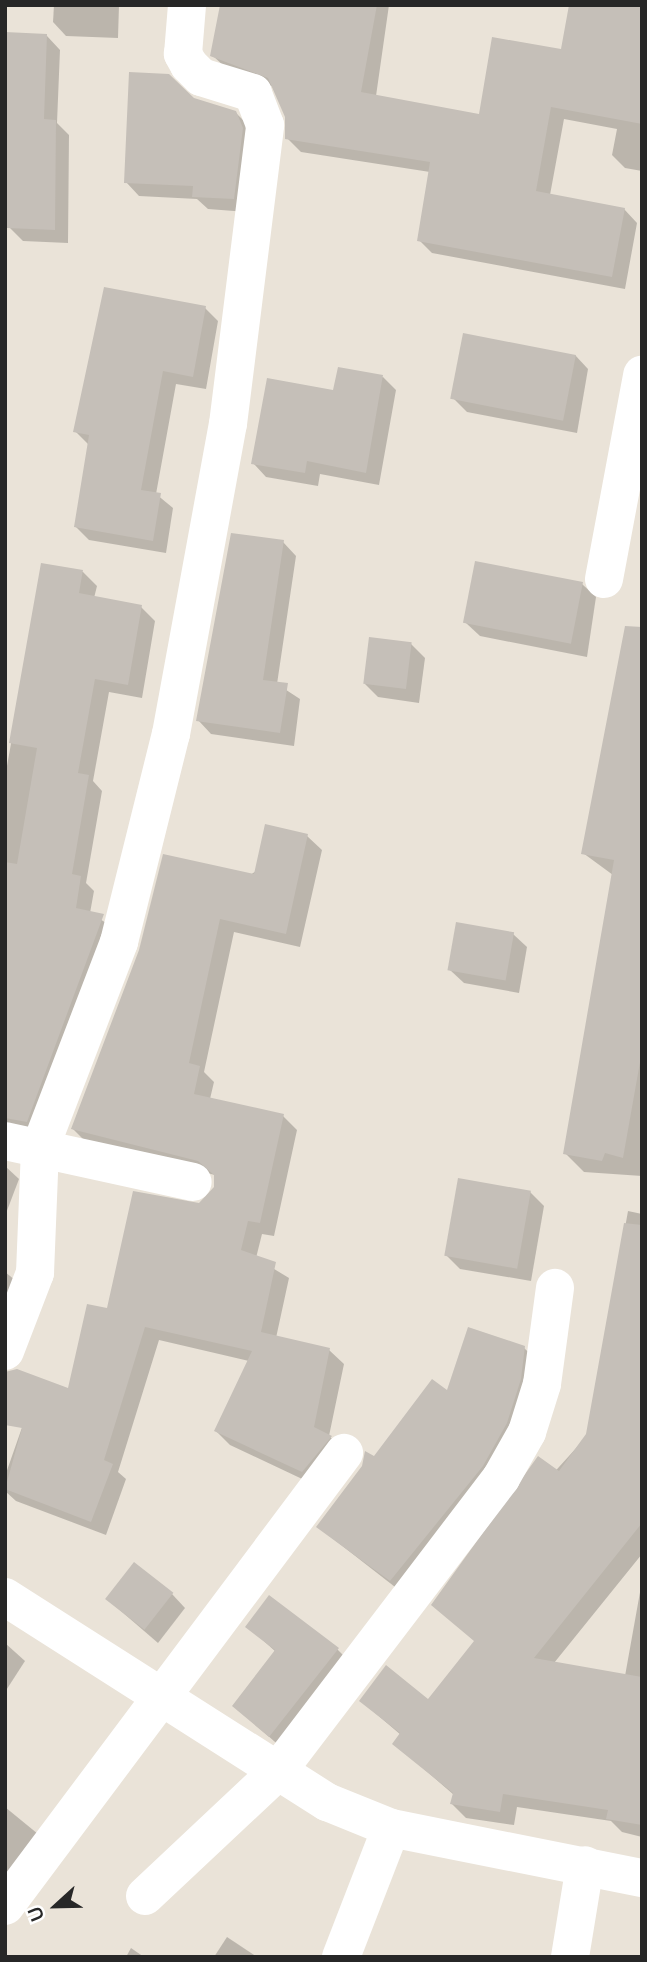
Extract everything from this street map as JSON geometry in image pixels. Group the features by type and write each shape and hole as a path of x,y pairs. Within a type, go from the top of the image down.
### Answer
{"street":[{"path":"5,1352 35,1273 23,1144 119,942 171,734 228,424 265,125 253,93 201,77 189,65 183,54 187,5"},
{"path":"604,579 642,375"},
{"path":"23,1144 193,1182"},
{"path":"145,1896 277,1772 501,1478 527,1432 542,1384 555,1288"},
{"path":"5,1906 167,1697 344,1453"},
{"path":"5,1597 167,1697 277,1772 327,1802 391,1828 642,1878"},
{"path":"341,1957 391,1828"},
{"path":"570,1957 585,1865"}],"building":[{"path":"220,5 377,5 361,92 479,114 492,37 561,49 569,5 642,5 642,124 551,107 536,191 625,208 612,277 417,241 430,162 285,139 285,117 268,78 210,56"},
{"path":"5,32 47,34 44,119 56,120 55,230 7,228"},
{"path":"129,72 169,74 194,98 236,111 243,128 234,199 192,197 193,186 124,183"},
{"path":"104,287 206,306 193,377 163,371 141,490 161,493 153,541 74,527 89,435 73,432"},
{"path":"463,333 576,355 563,421 450,399"},
{"path":"338,367 383,375 366,473 307,461 305,473 251,464 267,378 333,390"},
{"path":"231,533 284,540 263,680 288,683 280,733 196,721"},
{"path":"475,561 583,582 571,644 463,623"},
{"path":"41,563 83,570 79,593 142,605 128,685 95,679 78,773 89,775 72,874 81,876 76,908 104,914 27,1122 5,1118 5,862 17,864 37,748 9,743"},
{"path":"625,626 642,627 642,1051 623,1158 605,1153 602,1161 563,1154 614,860 581,854"},
{"path":"369,637 412,642 406,689 363,684"},
{"path":"265,824 308,834 286,934 220,919 189,1063 200,1066 194,1094 284,1114 260,1223 248,1221 241,1250 276,1262 261,1332 330,1348 314,1427 332,1436 302,1472 214,1431 252,1351 145,1327 104,1460 113,1464 91,1522 5,1489 22,1428 5,1425 5,1372 17,1369 68,1388 87,1304 107,1308 133,1191 199,1203 214,1187 214,1175 198,1161 71,1129 139,950 163,854 254,874"},
{"path":"456,922 514,932 506,981 447,970"},
{"path":"458,1178 531,1191 517,1269 444,1256"},
{"path":"624,1223 642,1225 642,1523 534,1658 642,1677 642,1825 606,1819 608,1810 503,1794 500,1812 450,1804 453,1793 392,1744 400,1733 359,1701 386,1665 428,1699 474,1641 431,1605 538,1456 559,1471 586,1434"},
{"path":"468,1327 525,1346 521,1379 507,1423 483,1466 390,1581 316,1527 362,1466 365,1451 374,1456 432,1379 447,1390"},
{"path":"134,1562 173,1593 144,1630 105,1599"},
{"path":"269,1595 339,1648 269,1737 232,1706 275,1650 245,1627"}]}
